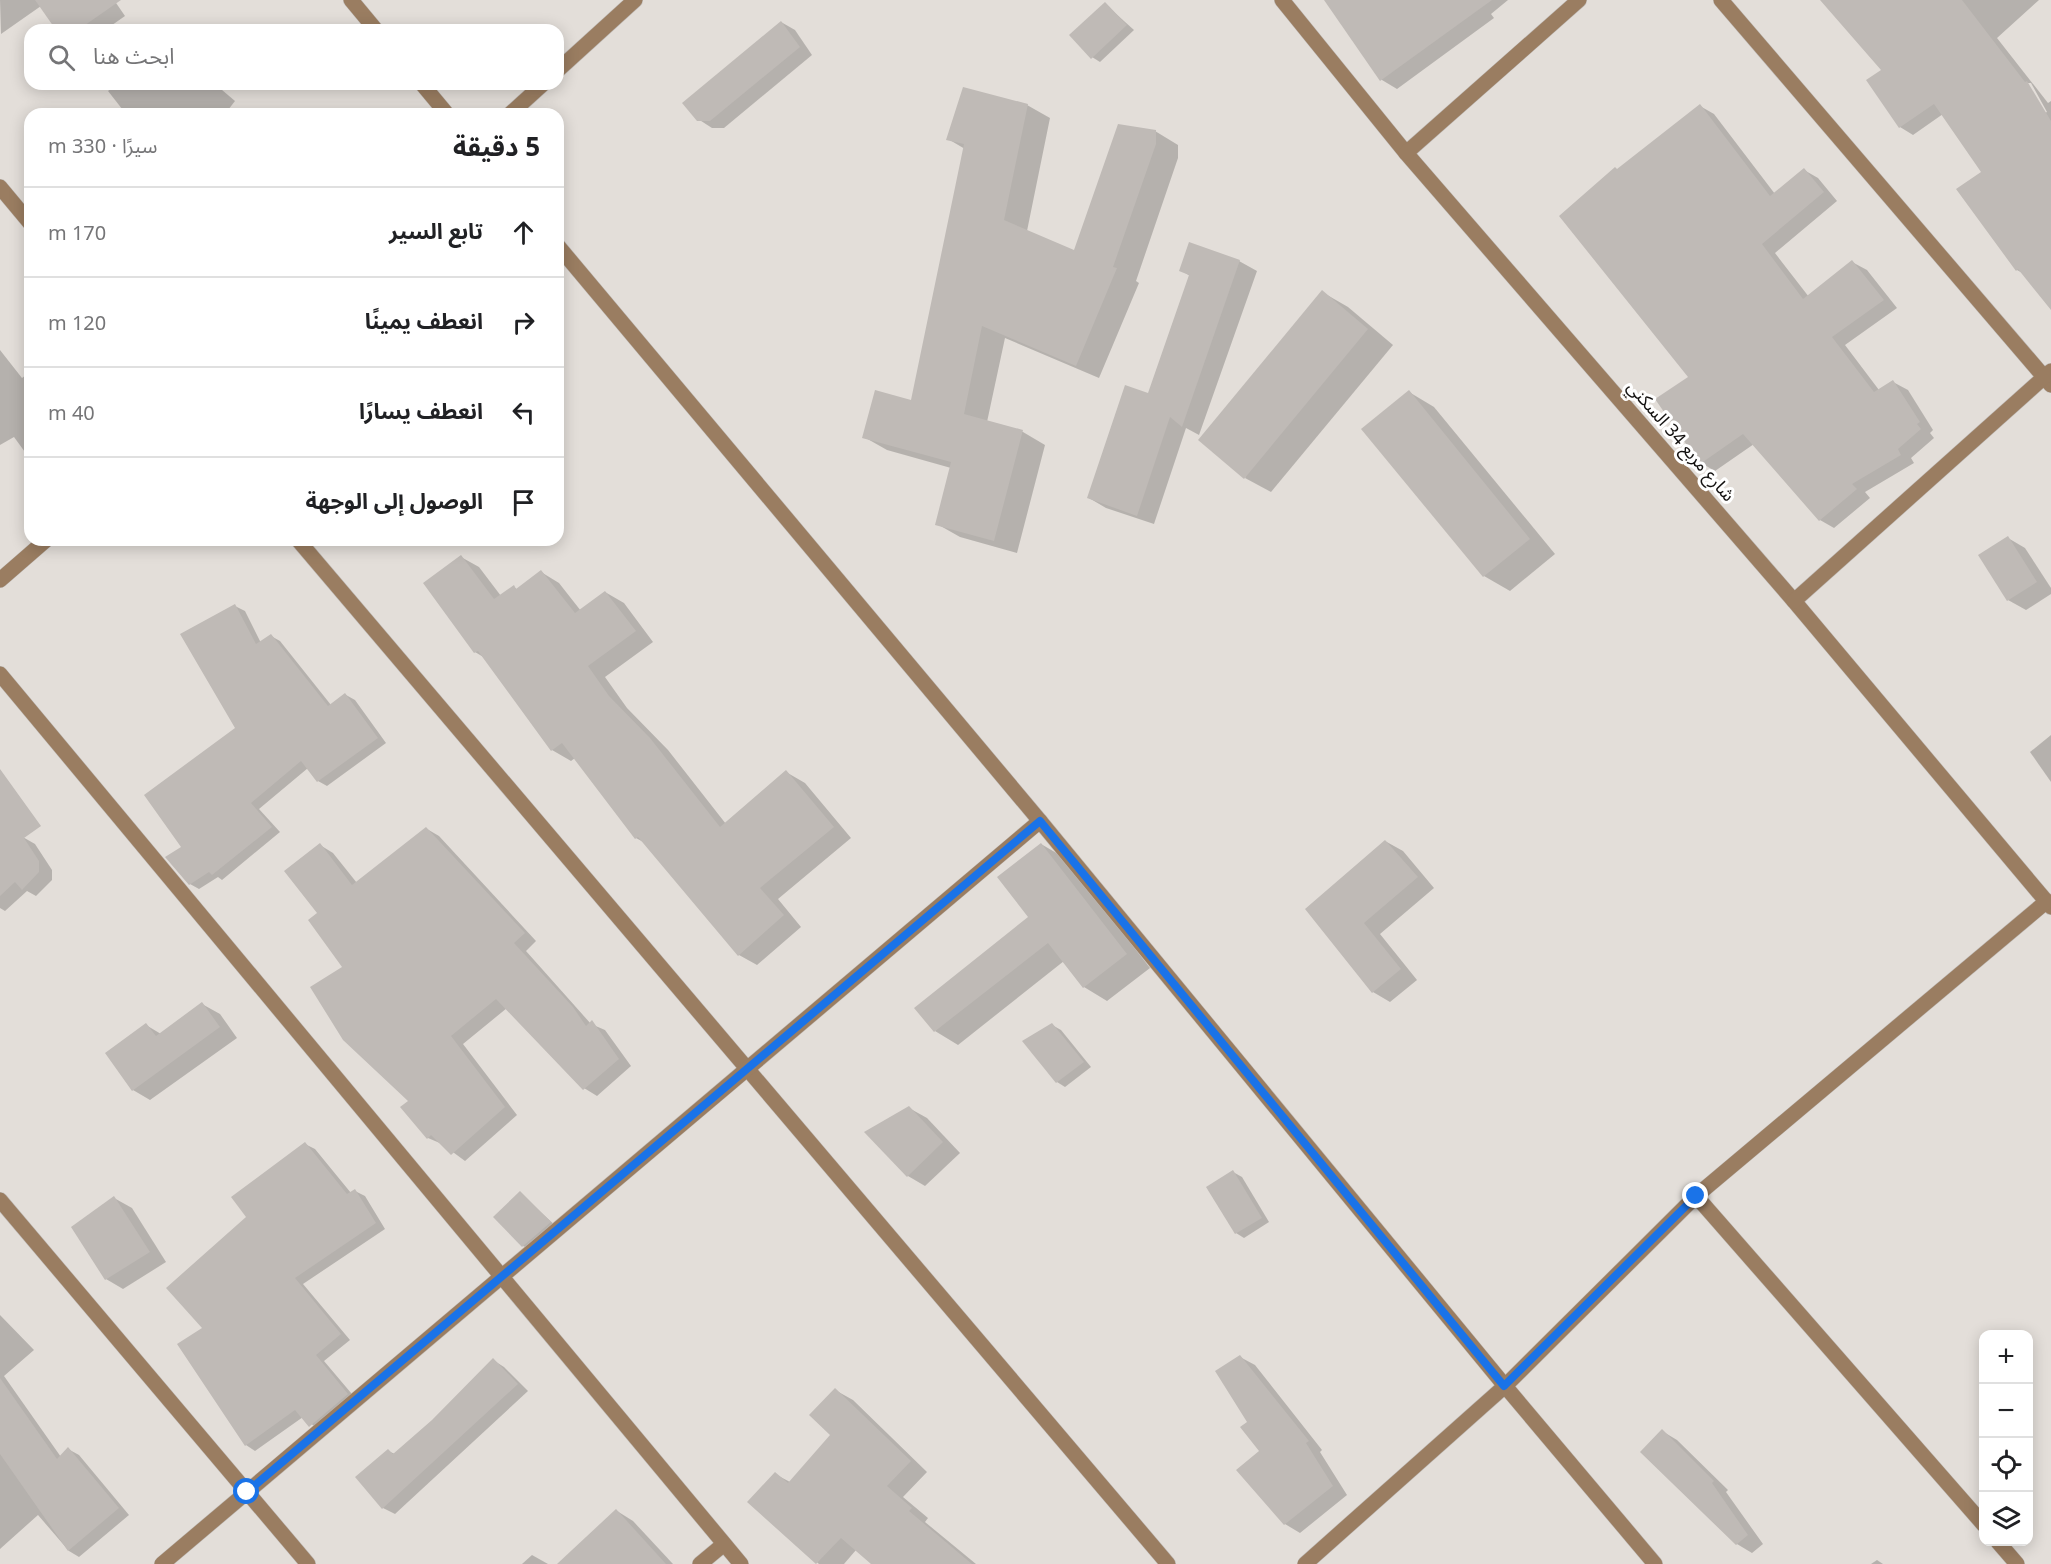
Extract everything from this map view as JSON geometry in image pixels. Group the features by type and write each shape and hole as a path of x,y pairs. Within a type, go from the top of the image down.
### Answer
{"street":[{"path":"351,0 371,24"},
{"path":"564,65 635,0"},
{"name":"شارع مربع 34 السكني","path":"1282,0 1406,153 1794,601 2049,904"},
{"path":"1406,153 1579,0"},
{"path":"1721,0 2049,378 1794,601"},
{"path":"427,90 442,108"},
{"path":"517,108 536,90"},
{"path":"0,187 24,216"},
{"path":"564,253 1040,821 1504,1386 1655,1564"},
{"path":"0,580 39,546"},
{"path":"303,546 1168,1564"},
{"path":"0,674 741,1564"},
{"path":"162,1564 503,1278 1040,821"},
{"path":"1305,1564 1504,1386 1696,1196 2049,904"},
{"path":"1696,1196 1979,1521"},
{"path":"0,1200 308,1564"},
{"path":"700,1564 724,1544"},
{"path":"2001,1546 2017,1564"}],"building":[{"path":"35,0 121,0 87,24 52,24"},
{"path":"1324,0 1492,0 1380,81"},
{"path":"1820,0 1962,0 2025,82 2027,81 2051,121 2051,310 2018,269 2016,271 1956,189 1981,172 1934,104 1899,128 1866,80 1881,70"},
{"path":"1105,2 1127,25 1091,59 1069,35"},
{"path":"781,21 800,47 710,121 697,121 682,103"},
{"path":"963,87 1028,104 1004,220 1074,250 1118,124 1156,130 1156,144 1113,267 1117,268 1076,366 982,326 964,414 1023,430 994,541 935,525 951,462 862,438 875,390 911,400 964,144 946,140"},
{"path":"1700,104 1770,196 1804,168 1824,192 1762,244 1803,299 1852,260 1884,300 1832,337 1874,392 1893,380 1920,422 1917,424 1921,429 1898,449 1901,455 1852,484 1857,489 1819,521 1743,434 1700,464 1655,399 1688,377 1559,216 1615,167 1617,169"},
{"path":"1189,242 1240,260 1182,427 1170,417 1137,516 1087,498 1125,385 1148,393 1189,275 1179,271"},
{"path":"1322,290 1368,329 1244,479 1198,440"},
{"path":"1409,390 1530,539 1483,577 1361,429"},
{"path":"2008,536 2037,582 2007,601 1978,555"},
{"path":"461,555 494,599 514,585 516,589 541,570 575,613 605,591 636,631 588,666 609,696 650,738 720,827 786,770 834,827 760,888 784,915 738,956 638,837 635,839 562,743 551,751 478,651 474,653 423,583"},
{"path":"235,604 256,644 271,634 328,706 345,693 378,738 317,782 301,761 251,803 272,827 212,875 209,872 189,885 165,857 181,847 144,795 235,728 180,634"},
{"path":"0,769 41,826 24,838 39,861 39,872 22,890 15,882 0,896"},
{"path":"426,827 525,933 514,943 573,1007 586,1026 592,1020 619,1059 583,1090 496,999 451,1036 505,1107 451,1155 431,1135 427,1139 400,1107 408,1101 343,1040 310,987 342,967 308,920 317,913 284,871 320,843 352,885"},
{"path":"1385,840 1418,877 1364,923 1401,969 1372,993 1305,909"},
{"path":"1041,843 1127,954 1083,988 1048,943 934,1032 914,1008 1028,917 997,877"},
{"path":"202,1002 220,1027 132,1091 105,1053 146,1023 156,1036"},
{"path":"1052,1023 1084,1062 1056,1083 1022,1041"},
{"path":"909,1106 943,1142 907,1177 864,1132"},
{"path":"305,1142 347,1194 355,1189 376,1223 295,1278 341,1334 316,1355 348,1394 309,1427 295,1410 245,1446 177,1344 202,1328 166,1288 246,1217 231,1197"},
{"path":"1233,1170 1262,1218 1235,1234 1206,1187"},
{"path":"520,1191 551,1222 522,1247 493,1217"},
{"path":"114,1196 150,1252 105,1280 71,1227"},
{"path":"1240,1355 1309,1441 1306,1443 1333,1486 1284,1525 1236,1470 1259,1451 1240,1427 1247,1422 1215,1371"},
{"path":"493,1358 518,1384 382,1509 355,1477 388,1449 393,1454 432,1420"},
{"path":"0,1378 57,1459 68,1447 119,1508 68,1551 0,1454"},
{"path":"835,1388 911,1461 887,1486 912,1508 909,1511 972,1564 871,1564 841,1538 816,1564 747,1502 775,1472 788,1483 830,1435 809,1415"},
{"path":"1662,1429 1714,1481 1712,1483 1748,1535 1736,1545 1640,1452"},
{"path":"616,1509 666,1564 557,1564"}],"route":[{"path":"247,1492 503,1278 1040,821 1504,1386 1696,1196"}]}
